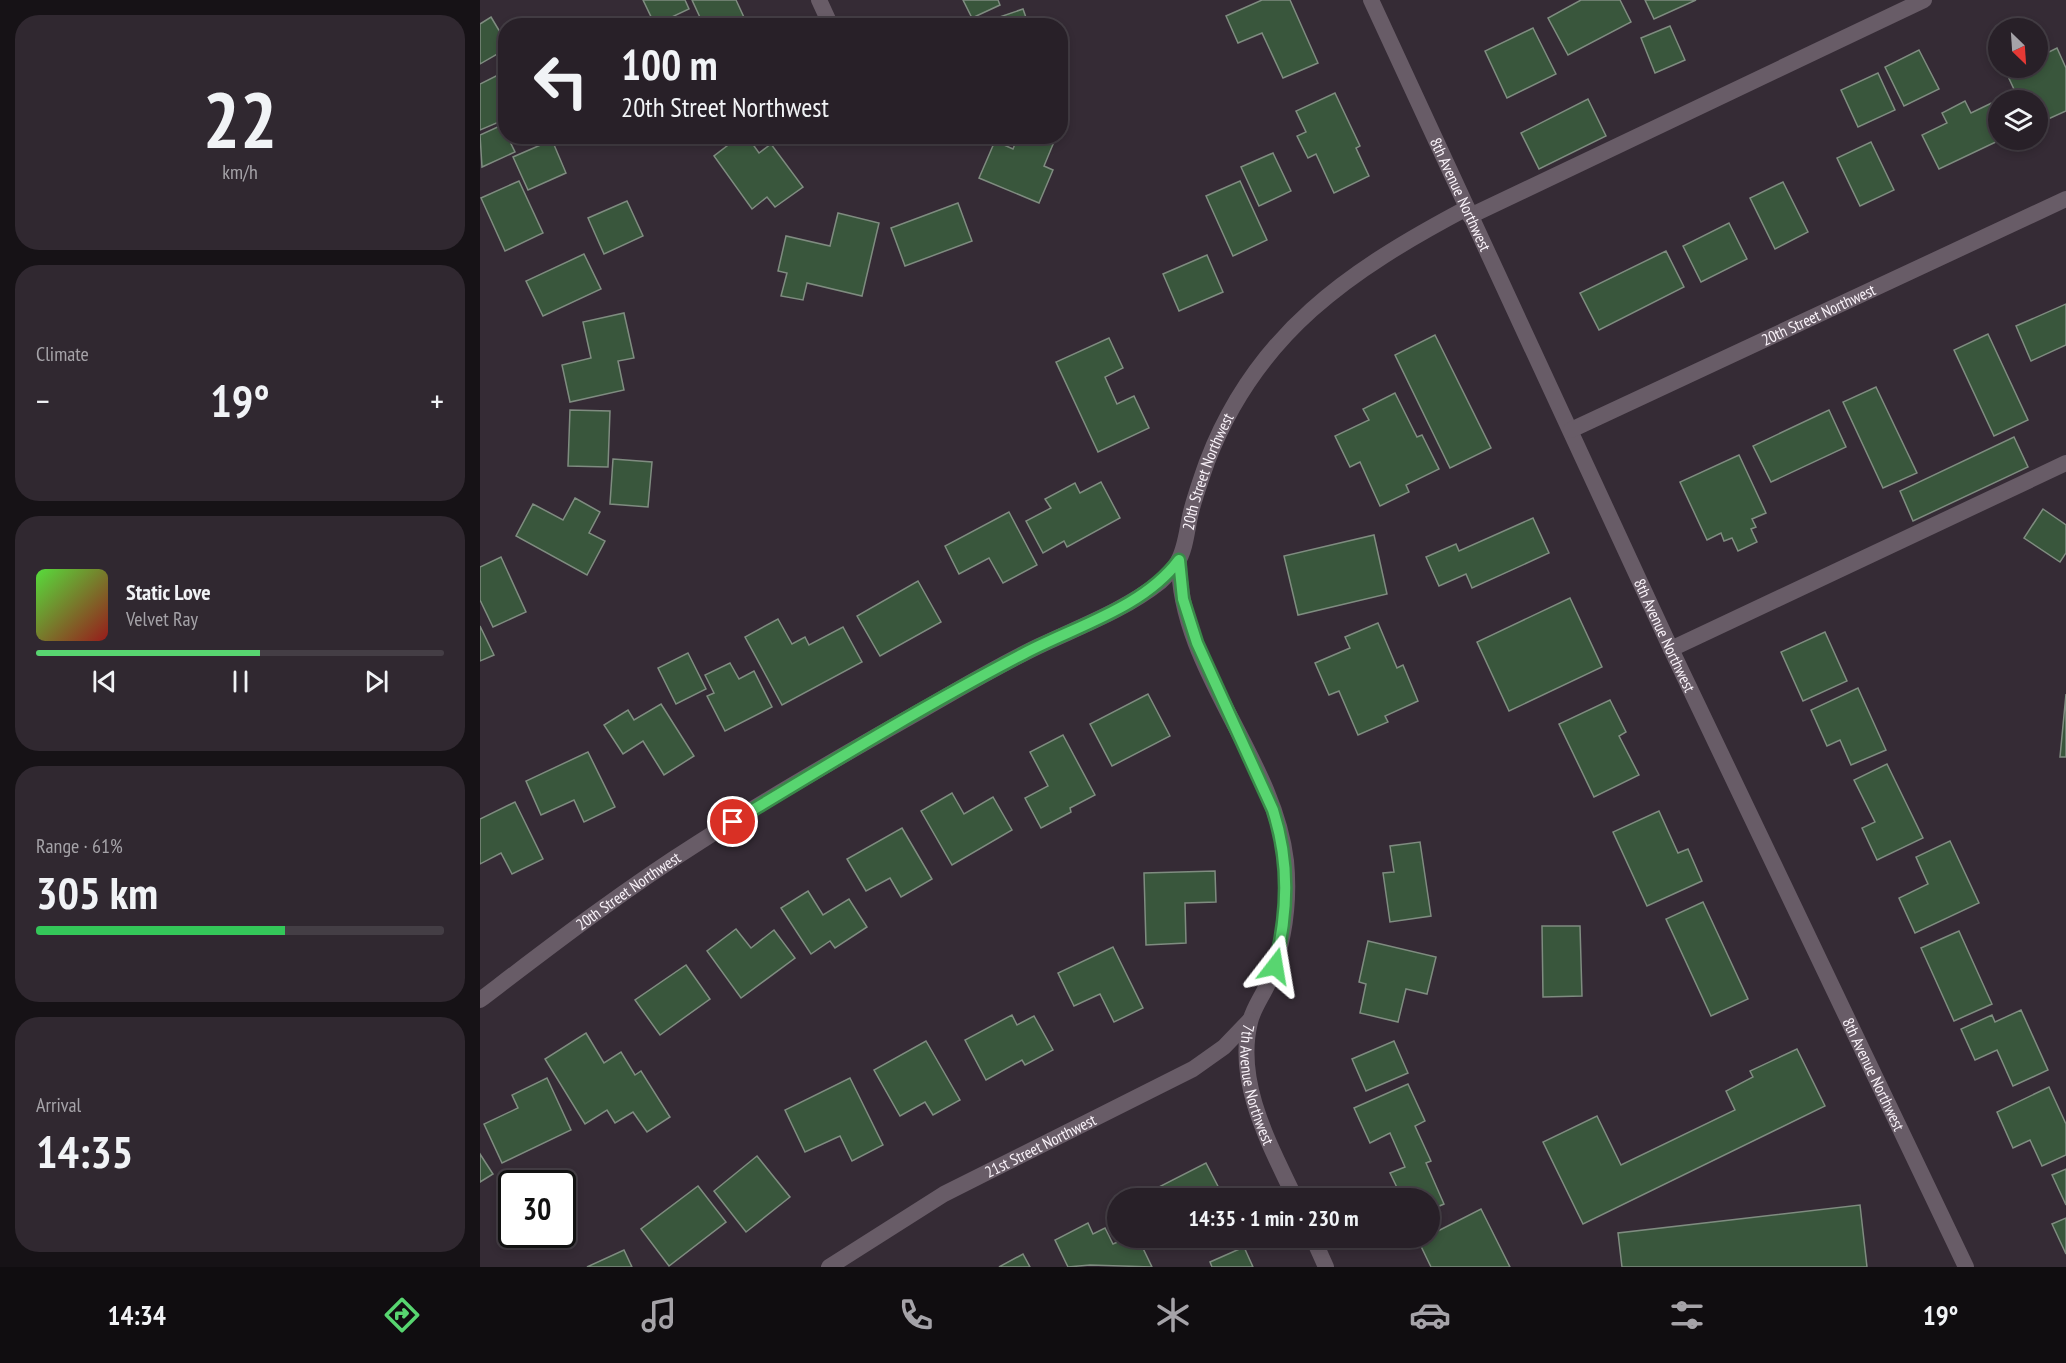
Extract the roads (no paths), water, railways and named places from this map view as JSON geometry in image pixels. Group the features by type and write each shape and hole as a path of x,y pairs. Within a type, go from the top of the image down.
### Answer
{"street":[{"path":"819,0 827,18"},
{"name":"8th Avenue Northwest","path":"1371,0 1671,649 1966,1267"},
{"name":"20th Street Northwest","path":"480,1000 593,914 697,843 933,704 1026,653 1125,604 1156,585 1179,560 1191,511 1207,462 1229,411 1272,351 1312,307 1349,277 1400,243 1924,0"},
{"name":"20th Street Northwest","path":"1571,430 2066,199"},
{"path":"1671,649 2066,463"},
{"name":"7th Avenue Northwest","path":"1179,560 1183,599 1197,643 1273,810 1286,861 1284,930 1275,966 1250,1020 1247,1045 1253,1097 1262,1126 1290,1188"},
{"name":"21st Street Northwest","path":"829,1267 944,1194 1193,1069 1224,1047 1250,1020"},
{"path":"1317,1248 1326,1267"}]}
